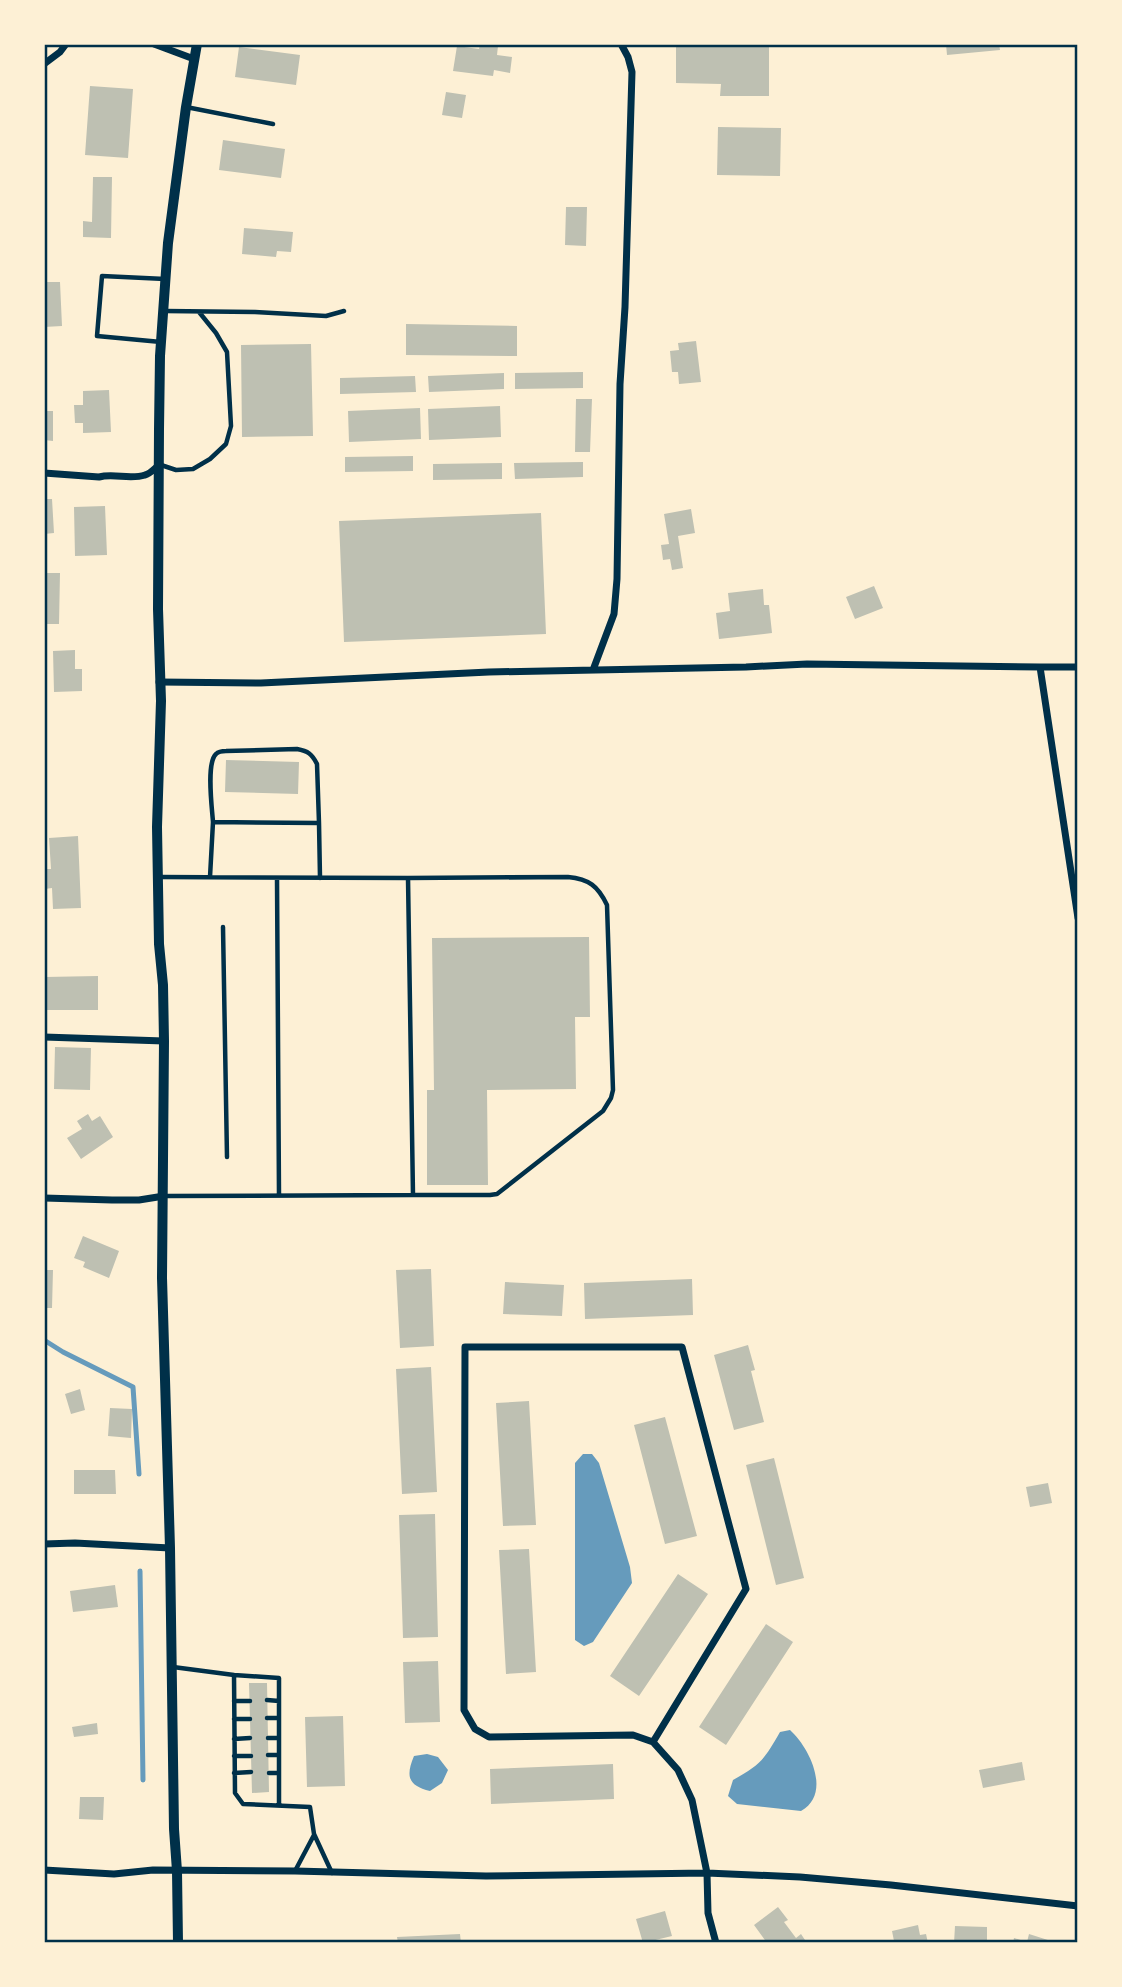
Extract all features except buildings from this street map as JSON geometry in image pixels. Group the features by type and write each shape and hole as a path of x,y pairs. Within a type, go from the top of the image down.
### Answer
{"street":[{"path":"44,64 66,44"},
{"path":"154,44 194,59"},
{"path":"178,1943 162,1278 164,1041 157,827 161,701 159,429 161,342 172,204 197,44"},
{"path":"593,670 614,614 617,579 620,384 632,72 621,44"},
{"path":"44,473 125,477 146,475 160,465"},
{"path":"159,682 261,683 489,672 807,664 1078,667"},
{"path":"1040,667 1078,918"},
{"path":"44,1037 164,1041"},
{"path":"44,1198 112,1200 164,1196"},
{"path":"653,1742 746,1589 682,1347 465,1347 464,1710 475,1729 489,1737 634,1735 653,1742 678,1770 692,1800 707,1873 708,1913 716,1943"},
{"path":"44,1544 170,1548"},
{"path":"44,1870 114,1874 153,1870 486,1876 707,1873 800,1877 1078,1906"}],"lane":[{"path":"186,107 273,124"},
{"path":"161,342 97,336 102,276 166,279"},
{"path":"164,311 326,316 344,312"},
{"path":"160,465 176,470 192,469 211,459 226,444 231,426 227,352 199,312"},
{"path":"210,877 213,822 211,768 214,755 226,751 297,749 307,751 317,764 320,878"},
{"path":"213,822 319,823"},
{"path":"158,877 580,878 598,889 607,905 613,1090 603,1111 497,1194 164,1196"},
{"path":"277,878 279,1195"},
{"path":"408,878 413,1195"},
{"path":"223,927 227,1157"},
{"path":"172,1667 279,1678 279,1805"},
{"path":"234,1675 235,1793 243,1804 310,1807 314,1834 332,1873"},
{"path":"267,1700 279,1700"},
{"path":"234,1701 250,1701"},
{"path":"267,1718 279,1718"},
{"path":"234,1719 250,1719"},
{"path":"234,1739 250,1738"},
{"path":"268,1738 279,1738"},
{"path":"268,1755 279,1755"},
{"path":"234,1756 251,1756"},
{"path":"234,1773 251,1773"},
{"path":"269,1773 279,1773"},
{"path":"295,1871 314,1834"}],"water":[{"path":"583,1454 592,1454 599,1463 630,1567 632,1583 593,1642 584,1646 575,1640 575,1463"},
{"path":"790,1730 805,1748 815,1771 815,1794 810,1803 801,1811 737,1804 728,1796 733,1780 761,1760 780,1732"},
{"path":"427,1754 438,1757 448,1770 442,1783 430,1791 413,1783 410,1775 414,1756"}],"waterway":[{"path":"44,1340 133,1387 139,1474"},
{"path":"140,1571 143,1780"}]}
